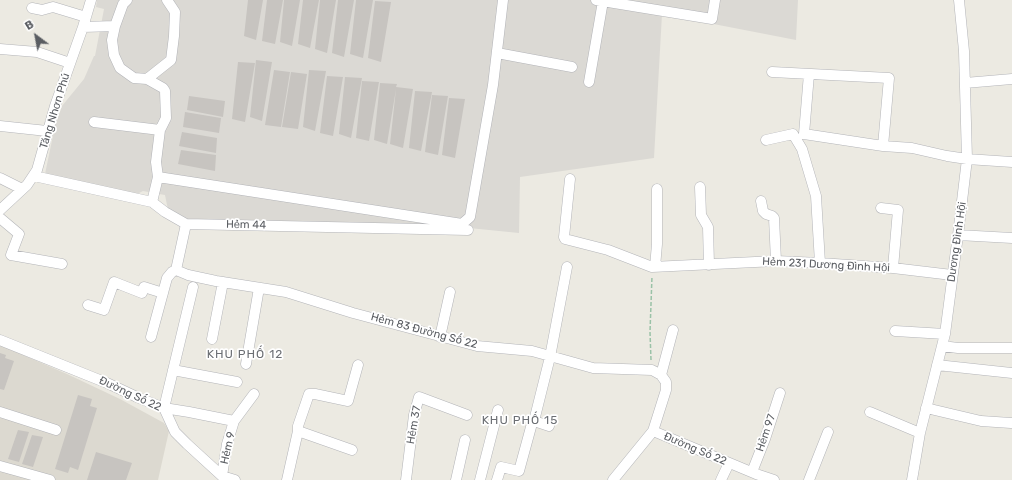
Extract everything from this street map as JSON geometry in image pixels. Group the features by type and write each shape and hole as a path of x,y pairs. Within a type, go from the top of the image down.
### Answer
{"street":[{"name":"Tăng Nhơn Phú","path":"0,210 34,176 90,0"},
{"path":"127,0 123,4 115,26 112,40 114,54 120,68 134,78 147,79 163,88 165,91 166,118 160,130 156,162 158,177 152,202"},
{"path":"147,79 171,60 174,36 174,12 167,0"},
{"path":"158,177 462,224 470,217 493,85 503,0"},
{"path":"589,82 599,1 712,19 715,0"},
{"name":"Dương Đình Hội","path":"912,480 920,433 945,334 967,159 964,51 959,0"},
{"path":"32,8 42,10 53,6 84,22 115,26"},
{"path":"0,49 37,52 70,63"},
{"path":"497,53 572,67"},
{"path":"772,72 889,78 883,146"},
{"path":"809,74 804,134 883,146 912,148 967,159 1012,162"},
{"path":"965,83 1012,80"},
{"path":"94,122 160,130"},
{"path":"0,126 47,132"},
{"path":"766,140 793,134 802,149 815,187 820,263"},
{"name":"Hẻm 44","path":"34,176 152,202 165,212 186,224 468,230"},
{"path":"0,178 22,189"},
{"path":"570,179 565,239 608,250 654,267 657,244 657,189"},
{"path":"700,187 701,215 708,227 709,265"},
{"path":"761,201 763,210 766,214 774,218 776,261"},
{"path":"881,208 898,210 893,268"},
{"path":"0,218 19,234 11,255 62,264"},
{"path":"151,337 167,278 176,270 186,224"},
{"path":"958,235 1012,238"},
{"name":"Hẻm 231 Dương Đình Hội","path":"654,267 776,261 893,268 952,275"},
{"path":"549,426 534,421 550,356 567,267"},
{"name":"Hẻm 83 Đường Số 22","path":"176,270 188,275 286,292 353,313 477,346 532,351 593,368 652,370 661,375"},
{"path":"88,305 104,310 114,282 142,293 144,287 163,293"},
{"path":"212,339 223,282"},
{"path":"192,287 164,408 234,421"},
{"path":"246,364 259,288"},
{"path":"440,337 450,292"},
{"path":"653,431 666,390 666,382 661,375 673,330"},
{"path":"895,331 945,334"},
{"name":"Đường Số 22","path":"0,340 107,383 164,408 175,432 186,444 222,476 235,480"},
{"path":"942,346 958,348 1012,348"},
{"path":"287,480 298,426 308,394 311,393 348,401 358,365"},
{"path":"937,365 1012,373"},
{"path":"173,370 237,382"},
{"name":"Hẻm 97","path":"754,475 780,393"},
{"name":"Hẻm 9","path":"222,476 227,444 234,421 254,394"},
{"name":"Hẻm 37","path":"406,480 414,415 419,397 467,415"},
{"path":"926,408 981,420 1011,423"},
{"path":"480,480 498,410"},
{"path":"0,412 56,430"},
{"path":"870,412 920,433"},
{"path":"497,480 500,466 519,471 532,426"},
{"path":"298,431 352,450"},
{"name":"Đường Số 22","path":"613,480 653,431 754,475 774,480"},
{"path":"809,480 828,432"},
{"path":"456,480 464,440"},
{"path":"721,480 729,463"},
{"path":"0,466 50,480"}],"path":[{"path":"652,370 650,332 654,267"}],"shaded area":[{"path":"97,0 798,0 796,40 662,14 654,158 520,177 519,233 469,228 189,222 168,210 165,195 143,191 137,194 45,174 55,126 62,106 84,79 95,56 104,9 96,7"},
{"path":"0,345 120,399 164,423 169,431 158,480 0,480"}],"building":[{"path":"248,0 263,0 256,40 244,36"},
{"path":"267,0 283,0 275,44 262,41"},
{"path":"284,0 300,0 292,46 280,42"},
{"path":"303,0 319,0 310,48 298,44"},
{"path":"320,0 336,0 327,53 315,49"},
{"path":"338,0 354,0 344,57 332,53"},
{"path":"356,0 373,0 363,58 350,54"},
{"path":"375,1 391,2 381,62 368,58"},
{"path":"256,60 272,62 262,121 250,117"},
{"path":"238,62 255,63 245,122 232,119"},
{"path":"274,70 290,72 281,127 265,125"},
{"path":"309,70 326,71 315,131 303,127"},
{"path":"291,72 307,74 298,129 282,127"},
{"path":"327,76 343,77 333,136 320,133"},
{"path":"345,77 362,78 351,138 339,134"},
{"path":"362,81 379,82 369,141 356,138"},
{"path":"380,83 397,84 396,87 413,89 403,148 390,144 396,89 387,144 374,140"},
{"path":"415,91 432,92 421,151 409,148"},
{"path":"432,95 448,96 438,155 425,152"},
{"path":"189,96 225,101 223,117 187,110"},
{"path":"449,98 465,99 455,158 442,155"},
{"path":"185,112 221,118 219,133 183,127"},
{"path":"182,132 217,138 216,153 179,146"},
{"path":"181,150 216,155 215,171 178,164"},
{"path":"0,353 6,355 5,358 14,361 4,390 0,389"},
{"path":"78,395 92,399 90,406 97,408 78,470 70,467 68,473 55,469"},
{"path":"18,430 29,432 19,462 8,459"},
{"path":"32,435 43,437 33,467 22,464"},
{"path":"96,452 132,463 126,480 87,480"}],"district":[{"name":"KHU PHỐ 12","path":"245,355"},
{"name":"KHU PHỐ 15","path":"520,421"}]}
